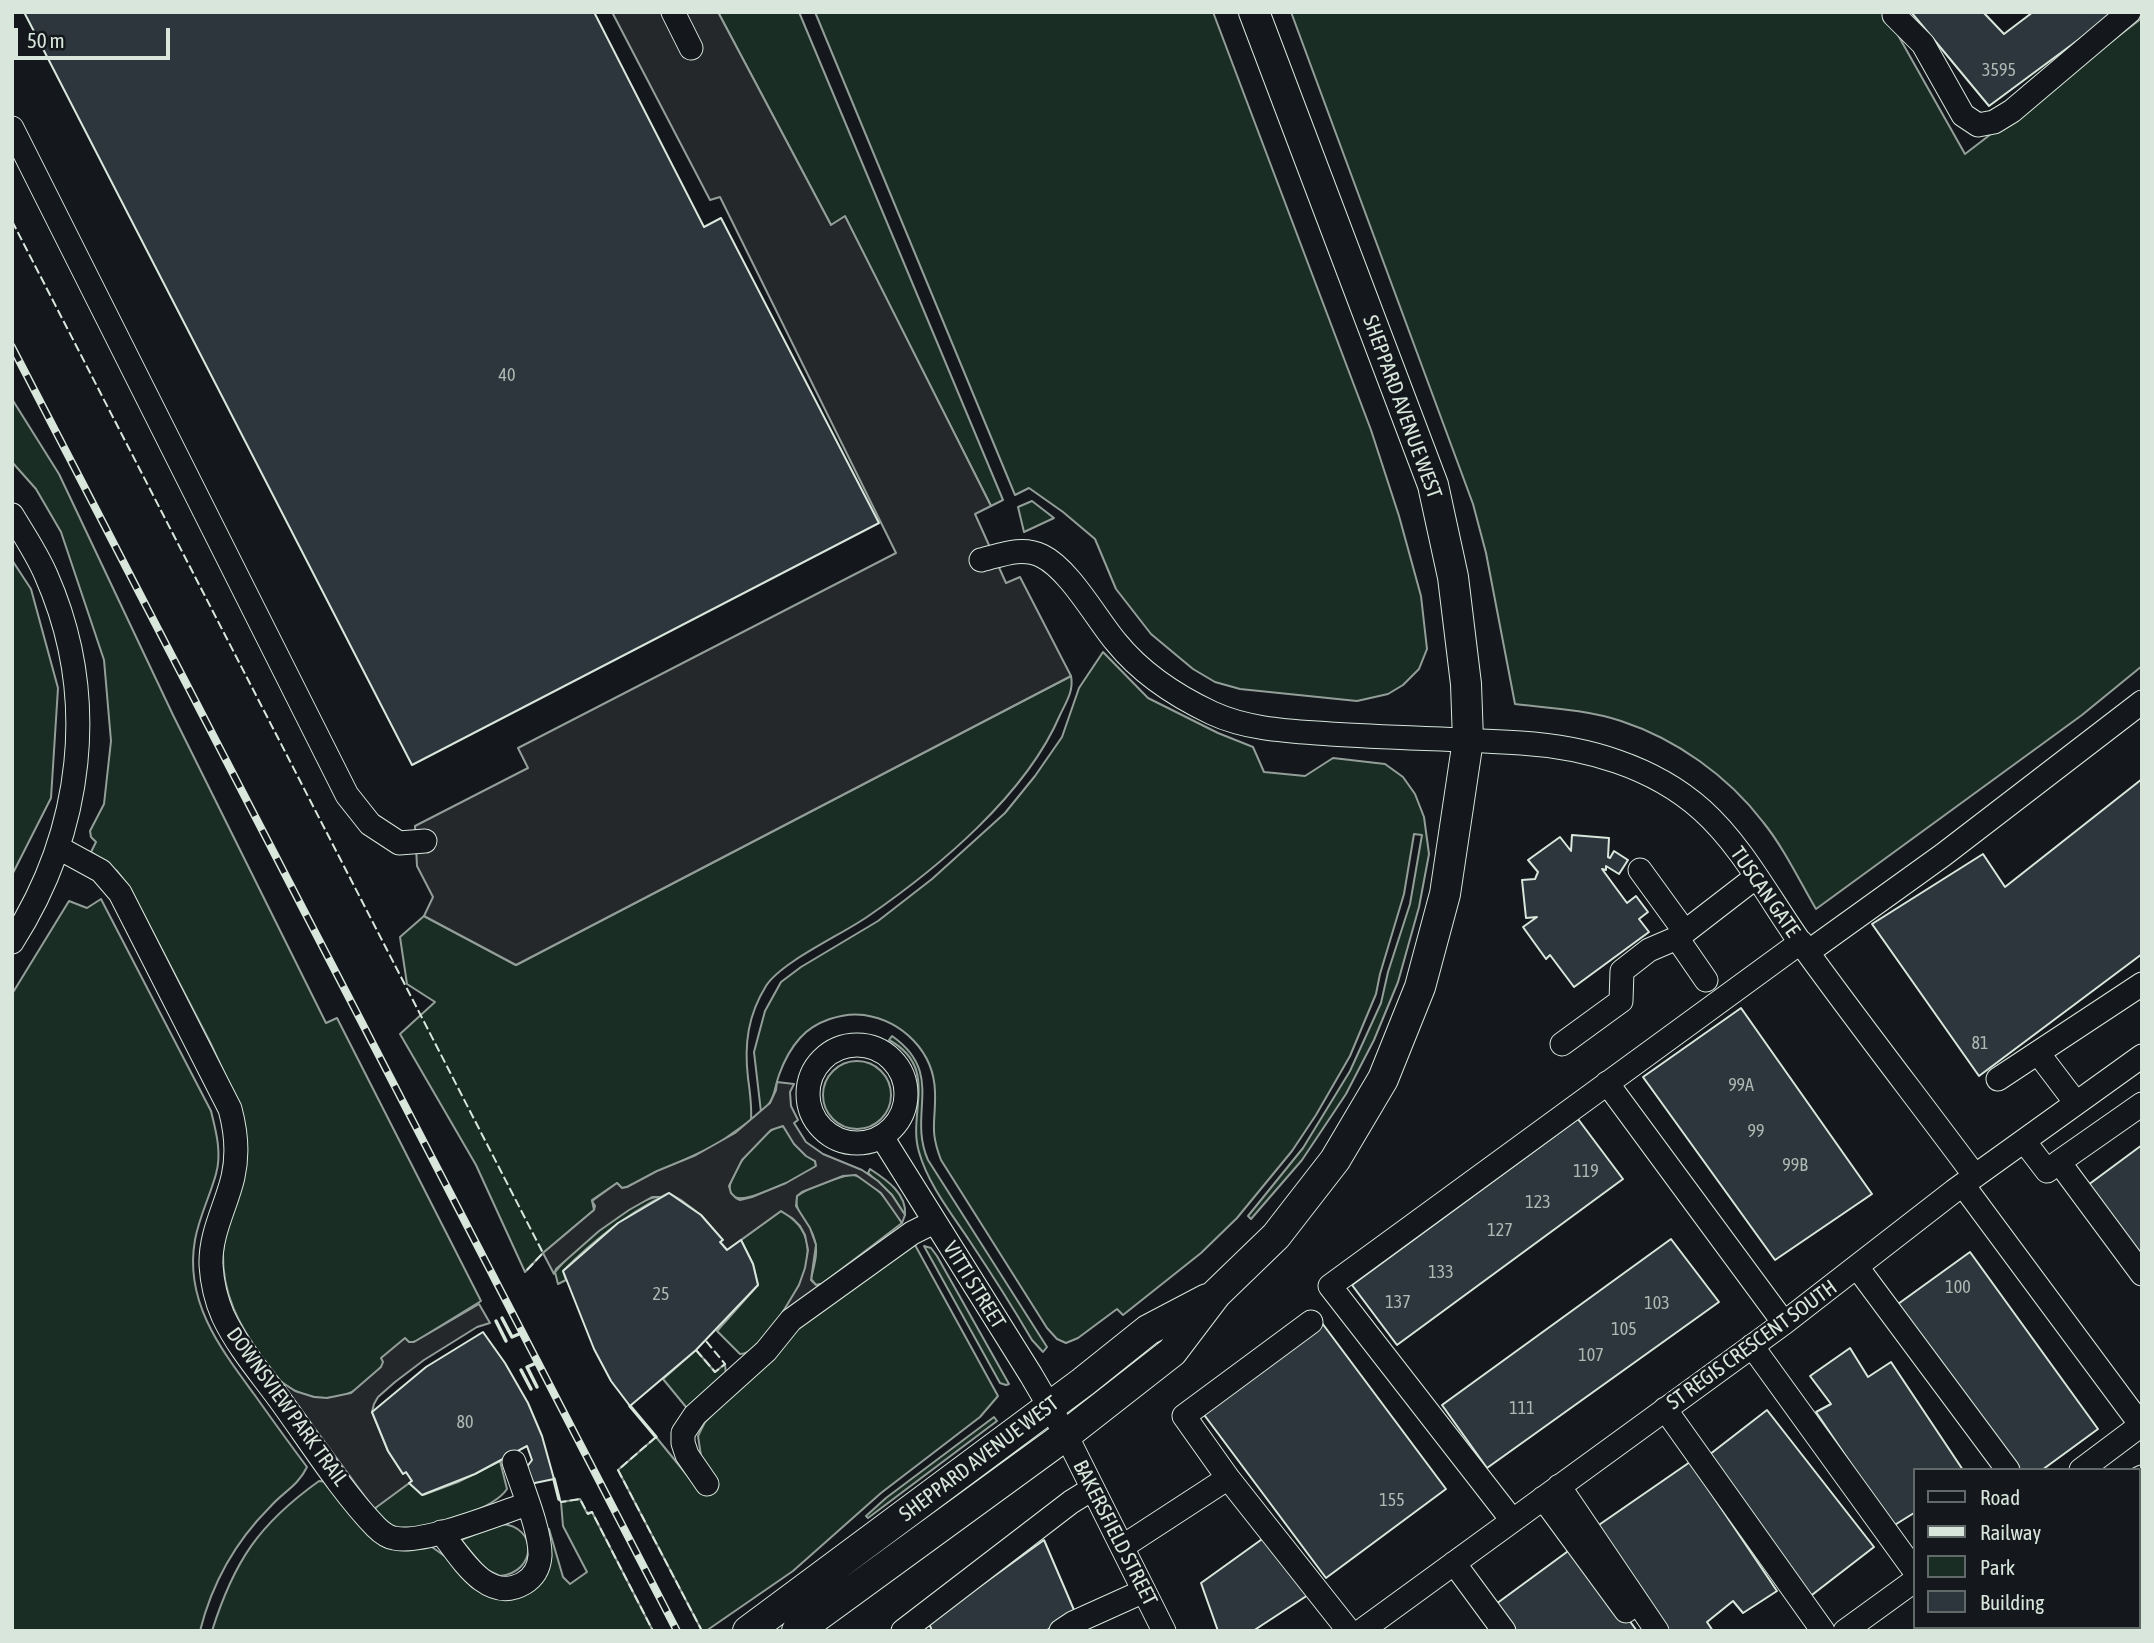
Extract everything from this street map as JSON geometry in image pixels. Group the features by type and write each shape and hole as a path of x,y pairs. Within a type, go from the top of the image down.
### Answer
{"main road":[{"name":"SHEPPARD AVENUE WEST","path":"797,1631 1066,1435 1172,1352 1216,1294 1276,1236 1335,1160 1383,1079 1420,987 1445,894 1468,740 1466,684 1453,576 1433,485 1254,12"},
{"name":"SHEPPARD AVENUE WEST","path":"748,1631 1148,1330 1216,1294"}],"street":[{"path":"673,12 691,48"},
{"path":"1894,15 1923,44 1963,115 1978,125 1994,122 2012,111 2129,12"},
{"path":"12,128 347,795 370,824 399,843 425,841"},
{"path":"12,515 47,576 61,616 71,657 78,754 68,819 59,848 12,942"},
{"name":"TUSCAN GATE","path":"981,560 1021,550 1041,555 1060,568 1118,645 1143,670 1168,689 1214,714 1265,729 1521,743 1566,748 1604,757 1654,777 1702,809 1756,877 2141,1425 2084,1468"},
{"path":"1512,1520 1330,1286 1607,1083 1943,855 2142,702"},
{"name":"DOWNSVIEW PARK TRAIL","path":"59,848 101,871 120,893 230,1109 234,1128 235,1166 233,1180 215,1232 211,1264 216,1298 230,1329 328,1467 376,1527 392,1538 402,1539 441,1532 527,1504"},
{"path":"1640,870 1706,980"},
{"path":"1562,1044 1622,1000 1622,971 1649,950 1681,935 1756,877"},
{"path":"1998,1079 2142,984"},
{"path":"849,1044 867,1045 883,1051 896,1062 904,1077 907,1094 904,1111 895,1126 882,1137 865,1143 848,1142 832,1136 819,1125 810,1110 807,1093 811,1076 820,1061 833,1050 849,1044"},
{"path":"2038,1053 2110,1126"},
{"name":"ST REGIS CRESCENT SOUTH","path":"1361,1631 1784,1323 1969,1181 2142,1056"},
{"path":"1607,1083 1784,1323"},
{"path":"2024,1140 2047,1171 2142,1104"},
{"name":"VITTI STREET","path":"882,1137 1066,1435"},
{"path":"2059,1163 2142,1274"},
{"path":"707,1485 682,1443 683,1433 695,1415 766,1351 791,1320 912,1233 934,1222"},
{"path":"1857,1267 2007,1468"},
{"path":"1311,1322 1184,1416 1228,1478 1349,1631"},
{"path":"1752,1346 1912,1567"},
{"path":"1665,1409 1823,1631"},
{"name":"BAKERSFIELD STREET","path":"1066,1435 1164,1631"},
{"path":"441,1532 483,1583 505,1589 516,1586 533,1575 540,1557 537,1534 514,1462"},
{"path":"1122,1548 1228,1478"},
{"path":"902,1631 1071,1502 1092,1489"},
{"path":"1551,1492 1640,1631"},
{"path":"1551,1492 1657,1631"},
{"path":"1454,1563 1504,1631"},
{"path":"1846,1631 1912,1582"},
{"path":"1061,1631 1144,1591"}],"green space":[{"path":"718,12 799,12 1003,500 991,506 845,217 831,225"},
{"path":"815,12 1213,12 1371,430 1399,516 1421,596 1427,649 1419,669 1403,685 1388,694 1357,701 1240,689 1215,682 1193,669 1151,634 1116,589 1095,539 1029,488 1015,495"},
{"path":"1291,12 1885,12 1965,154 2142,18 2142,666 2082,715 1816,909 1771,832 1734,789 1700,761 1661,738 1621,721 1582,712 1515,704 1486,553 1473,504"},
{"path":"12,399 59,474 173,715 326,1023 337,1018 481,1301 416,1341 410,1343 405,1339 367,1382 342,1396 313,1397 294,1390 278,1379 246,1333 229,1295 223,1268 223,1253 239,1105 210,1042 130,888 117,871 91,852 96,842 90,831 104,804 111,741 104,660 61,532 36,489 12,462"},
{"path":"1032,501 1054,518 1024,532 1018,507"},
{"path":"12,560 31,589 58,688 51,798 12,875"},
{"path":"1103,652 1148,698 1218,733 1253,747 1264,772 1305,776 1333,758 1385,764 1403,777 1415,794 1424,817 1429,854 1419,907 1398,982 1374,1040 1346,1094 1302,1160 1251,1219 1248,1216 1303,1148 1350,1071 1381,1003 1410,904 1422,835 1414,834 1404,894 1376,994 1350,1056 1292,1151 1237,1218 1201,1253 1123,1315 1117,1309 1078,1338 1066,1343 1057,1339 1047,1328 941,1160 934,1133 933,1077 929,1064 914,1041 891,1024 864,1015 847,1015 821,1022 800,1038 788,1055 772,1099 761,1112 754,1052 765,1011 781,982 878,921 932,879 1005,813 1062,737 1079,688"},
{"path":"1071,676 1069,696 1045,745 1003,801 977,828 894,898 798,958 766,986 751,1019 747,1042 751,1120 716,1145 627,1187 622,1188 617,1183 592,1200 594,1210 543,1253 525,1272 476,1165 400,1034 435,1002 407,984 400,937 424,916 516,965"},
{"path":"101,899 213,1119 218,1142 218,1166 197,1231 193,1262 200,1303 217,1341 307,1467 295,1484 257,1520 226,1564 211,1596 200,1631 12,1631 12,994 69,901 87,908"},
{"path":"892,1036 908,1050 922,1080 921,1126 928,1160 1047,1347 1043,1352 1032,1340 928,1175 916,1137 918,1077 914,1064 904,1051 889,1040"},
{"path":"857,1061 870,1064 881,1071 888,1082 891,1095 888,1108 881,1119 870,1126 857,1129 844,1126 833,1119 826,1108 823,1095 826,1082 833,1071 844,1064"},
{"path":"783,1126 801,1150 815,1161 816,1166 799,1178 767,1191 744,1198 732,1195 730,1185 745,1156 758,1141 772,1130"},
{"path":"870,1169 899,1194 905,1207 905,1215 892,1195 868,1173"},
{"path":"852,1174 875,1187 902,1223 822,1284 816,1285 811,1279 816,1259 815,1243 797,1208 797,1196 817,1184"},
{"path":"661,1197 609,1230 585,1250 563,1271 566,1280 558,1284 555,1272 587,1240 616,1217"},
{"path":"781,1211 794,1220 804,1232 808,1247 806,1268 793,1296 767,1335 748,1352 740,1354 717,1331 758,1285 753,1264 741,1240"},
{"path":"915,1245 998,1396 980,1417 881,1493 793,1571 706,1631 702,1631 618,1470 656,1437 700,1491 701,1456 698,1436 705,1422 796,1328"},
{"path":"924,1246 931,1248 937,1256 1009,1384 1000,1383"},
{"path":"696,1350 715,1372 725,1364 726,1375 690,1407 686,1407 663,1379"},
{"path":"994,1417 997,1421 868,1518 866,1516 886,1498"},
{"path":"500,1461 507,1489 478,1510 436,1524 408,1528 391,1527 377,1513 375,1507 409,1483 423,1495 458,1482"},
{"path":"319,1481 328,1482 365,1531 432,1547 446,1557 472,1587 483,1593 512,1596 549,1529 563,1577 570,1584 587,1572 563,1526 561,1502 580,1499 587,1513 592,1512 653,1631 212,1631 230,1584 251,1546 280,1513"},
{"path":"501,1524 522,1532 528,1549 521,1566 512,1573 500,1576 485,1569 461,1540"}],"shaded area":[{"path":"612,12 718,12 831,225 845,216 991,506 975,514 1006,583 1020,577 1071,676 516,965 424,916 433,897 417,866 415,826 528,768 518,748 896,553 720,197 710,200"},
{"path":"777,1082 794,1084 790,1092 791,1106 798,1120 794,1123 806,1142 823,1154 862,1170 878,1181 892,1195 905,1215 902,1223 881,1193 856,1175 843,1176 802,1192 797,1196 796,1206 810,1228 816,1245 811,1280 816,1285 822,1284 781,1315 799,1285 808,1250 800,1226 781,1211 727,1250 701,1215 681,1200 669,1193 652,1197 599,1231 556,1269 554,1274 543,1253 594,1210 592,1201 617,1183 622,1188 627,1187 696,1155 735,1133 770,1103","holes":["783,1126 794,1144 815,1161 816,1166 786,1183 752,1197 740,1200 731,1193 729,1186 742,1160 771,1130"]},
{"path":"479,1304 490,1323 477,1327 424,1360 395,1382 374,1404 372,1412 388,1451 403,1474 406,1472 412,1481 374,1509 280,1381 295,1391 314,1397 327,1398 351,1393 381,1367 381,1358 405,1338 414,1342"}],"building":[{"path":"24,12 594,12 704,227 721,218 879,523 412,765"},
{"path":"1911,12 1983,12 2004,34 2033,12 2116,12 1989,106"},
{"path":"2142,779 2142,954 1979,1076 1872,924 1983,854 2005,887"},
{"path":"1572,835 1609,838 1608,857 1610,858 1614,851 1628,860 1619,874 1606,866 1606,870 1602,869 1627,903 1636,896 1648,912 1639,919 1649,932 1574,987 1550,955 1546,959 1523,927 1537,917 1526,918 1522,880 1535,879 1538,872 1528,860 1560,837 1571,851"},
{"path":"1741,1008 1872,1194 1775,1260 1643,1077"},
{"path":"1578,1119 1623,1179 1397,1345 1352,1285"},
{"path":"2142,1145 2142,1258 2088,1185"},
{"path":"669,1193 701,1215 723,1240 720,1242 727,1250 741,1240 753,1264 758,1285 696,1350 630,1406 611,1381 594,1349 563,1271 618,1223"},
{"path":"1671,1239 1719,1302 1487,1468 1442,1405"},
{"path":"1970,1252 2098,1429 2045,1468 2017,1468 1898,1304"},
{"path":"1322,1323 1446,1489 1326,1578 1202,1412"},
{"path":"483,1332 528,1403 542,1436 554,1479 530,1484 526,1468 532,1460 527,1446 475,1474 422,1495 409,1483 412,1481 406,1472 403,1474 388,1451 372,1412 426,1367"},
{"path":"1850,1348 1868,1377 1891,1362 1962,1468 1912,1468 1912,1514 1893,1526 1816,1412 1831,1404 1810,1376"},
{"path":"1767,1410 1874,1547 1808,1598 1705,1458"},
{"path":"1690,1462 1777,1591 1743,1613 1733,1601 1707,1622 1713,1631 1662,1631 1593,1529"},
{"path":"2142,1526 2142,1614 2140,1612"},
{"path":"1265,1537 1308,1595 1253,1631 1218,1631 1201,1583"},
{"path":"1044,1540 1074,1610 1046,1631 932,1631 929,1623"},
{"path":"1575,1546 1637,1631 1515,1631 1496,1604"},
{"path":"2103,1629 2104,1631 2073,1631"}],"railway":[{"path":"12,347 677,1631"}],"fence":[{"path":"12,221 543,1253 525,1272"},
{"path":"696,1350 715,1372 725,1364 706,1341"},
{"path":"656,1437 618,1470 702,1631"},
{"path":"559,1499 561,1502 580,1499 588,1514 592,1512 653,1631"}],"wall":[{"path":"502,1318 512,1337 519,1334"},
{"path":"496,1321 506,1341"},
{"path":"534,1364 527,1367 537,1387"},
{"path":"521,1370 531,1389"},
{"path":"630,1406 656,1437"},
{"path":"554,1479 559,1499"}]}
